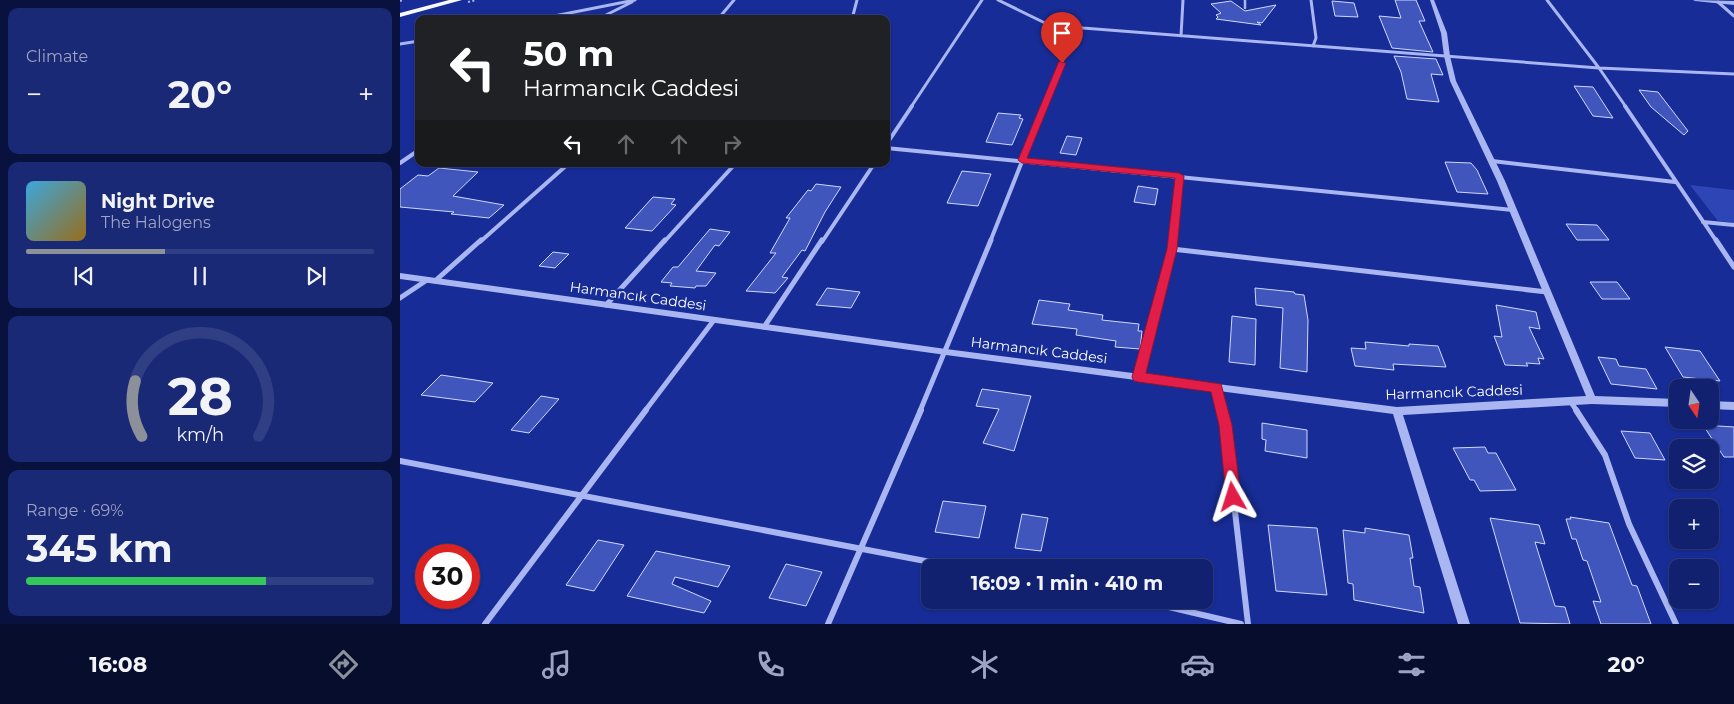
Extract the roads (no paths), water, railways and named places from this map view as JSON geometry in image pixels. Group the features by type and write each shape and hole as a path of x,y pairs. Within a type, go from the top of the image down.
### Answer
{"highway":[{"path":"400,6 426,0"},
{"path":"400,15 458,0"}],"street":[{"path":"559,15 636,0"},
{"path":"606,15 636,0"},
{"path":"721,15 734,0"},
{"path":"853,15 857,0"},
{"path":"890,141 982,0"},
{"path":"828,624 946,352 1068,47 1045,23 998,0"},
{"path":"1181,36 1183,0"},
{"path":"1311,0 1316,38 1313,46"},
{"path":"1432,0 1444,33 1453,81 1492,161 1592,400"},
{"path":"1547,0 1599,68 1734,267"},
{"path":"1695,0 1734,3"},
{"path":"1718,2 1734,16"},
{"path":"1045,23 1181,36 1599,68 1734,74"},
{"path":"400,44 415,42"},
{"path":"890,147 1513,210"},
{"path":"400,163 415,153"},
{"path":"1492,161 1675,182"},
{"path":"400,298 431,281 564,167"},
{"path":"606,305 732,167"},
{"path":"764,327 872,167"},
{"path":"1138,377 1172,249 1179,176"},
{"path":"1703,222 1734,225"},
{"path":"1172,249 1547,292"},
{"name":"Harmancık Caddesi","path":"400,276 946,352 1397,411 1592,400 1669,403"},
{"path":"485,624 714,320"},
{"path":"1216,387 1225,425 1248,624"},
{"path":"1570,401 1605,455 1629,524 1676,624"},
{"path":"1719,405 1734,406"},
{"path":"1397,411 1464,624"},
{"path":"401,463 582,494 921,560"},
{"path":"1177,609 1241,624"}],"lane":[{"path":"1245,0 1245,8"}]}
